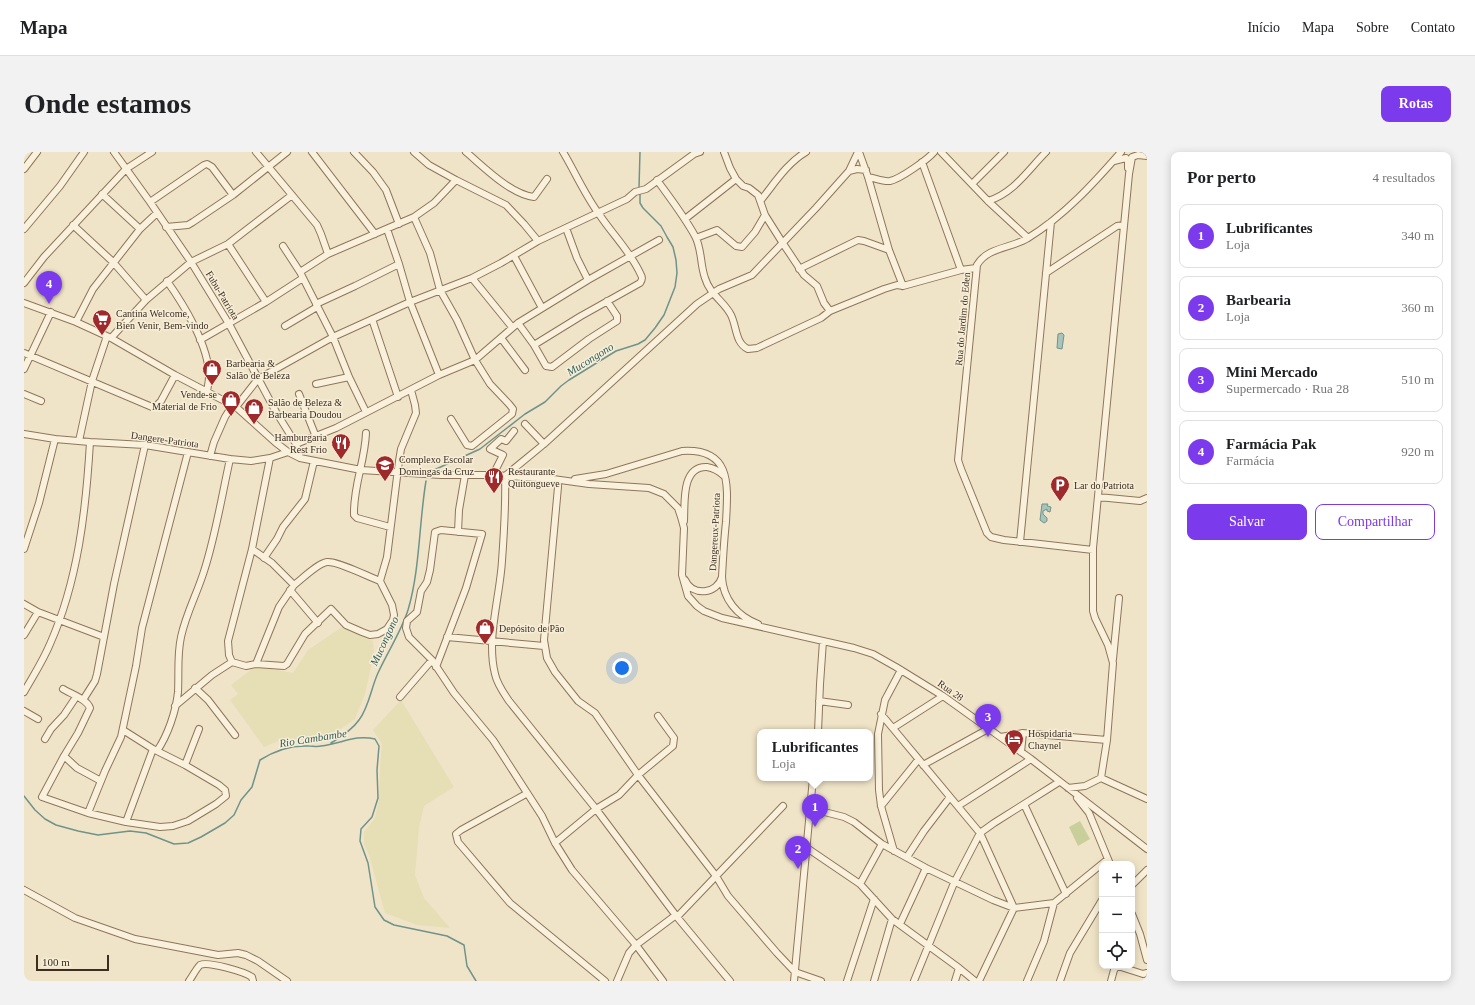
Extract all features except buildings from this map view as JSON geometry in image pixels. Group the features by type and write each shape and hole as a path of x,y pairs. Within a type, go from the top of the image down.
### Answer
{"street":[{"path":"24,169 37,152"},
{"path":"24,229 60,186 84,152"},
{"name":"Fubu-Patriota","path":"114,152 191,262 228,324 276,412 296,444 300,458"},
{"path":"24,283 44,257 126,169 152,152"},
{"path":"256,152 319,229 328,254"},
{"path":"166,227 188,225 233,195 287,152"},
{"path":"312,152 375,234"},
{"path":"354,152 370,169 386,190 399,224"},
{"path":"414,152 429,165 506,205 538,241"},
{"path":"466,152 474,154 513,191 526,196 534,197 547,179"},
{"path":"534,345 581,316 640,283 642,280 642,277 630,255 598,213 563,152"},
{"path":"724,152 736,179 753,191 761,200 765,215 799,269 817,286 824,303 830,311"},
{"path":"761,200 787,168 800,155 806,152"},
{"path":"858,152 866,170 889,250 903,286"},
{"path":"505,476 544,444 697,304 713,293 752,275 782,242 812,213 849,171 858,152"},
{"path":"868,177 889,181 922,162 934,152"},
{"path":"941,152 988,201 1028,238"},
{"path":"972,184 1004,152"},
{"path":"988,201 996,199 1024,177 1046,152"},
{"path":"210,456 214,442 225,417 230,409 236,407 258,379 333,337 410,302 472,278 514,256 538,241 627,199 634,192 646,189 696,153"},
{"path":"1112,663 1110,651 1093,611 1093,550 1129,174 1129,154 1135,156 1145,156"},
{"name":"Rua do Jardim do Eden","path":"1020,542 993,538 989,536 960,469 958,460 976,268 980,261 990,253 1028,238 1051,222 1095,181 1112,162 1129,154"},
{"path":"922,162 961,270"},
{"path":"150,202 207,164 212,167 233,195"},
{"path":"849,171 857,169 866,170"},
{"path":"685,219 736,179"},
{"path":"200,340 266,302 328,254 414,217 434,203 456,180"},
{"path":"657,180 685,219 696,238 705,279 713,293 729,312 740,342 748,349 757,348 822,318 830,311 884,289 896,285 903,286 961,270 976,268"},
{"path":"102,194 140,229"},
{"path":"79,441 92,381 109,337 166,281 191,262 228,244 292,195"},
{"path":"76,322 93,289 113,262 140,229 157,213"},
{"path":"696,238 717,230 736,246 742,247 755,232 765,215"},
{"path":"414,217 430,253 440,290 457,320 474,360 490,384 513,409 512,414 472,446 467,445 451,419"},
{"path":"1051,222 1020,542 1093,550"},
{"path":"73,225 113,262 146,300"},
{"path":"1046,273 1117,226 1124,225"},
{"path":"566,228 577,258 588,280"},
{"path":"387,229 410,302 438,375"},
{"path":"296,444 316,437 350,421 438,375 474,360 518,323 630,255 659,240"},
{"path":"799,269 858,240 889,250"},
{"path":"228,244 266,302"},
{"path":"283,246 301,275 333,337 349,377 366,412"},
{"path":"514,256 542,308"},
{"path":"286,326 316,305 399,264"},
{"path":"472,278 512,327"},
{"path":"166,281 179,299 200,340 209,376 207,391"},
{"path":"518,323 534,345 546,366 552,367 589,338 617,321 617,316 607,301"},
{"path":"24,303 51,312 109,337 175,375 236,407 275,442 288,452 300,458 361,470 440,475 493,475 648,488 664,494 678,508 684,528"},
{"path":"24,370 27,354 51,312"},
{"path":"372,319 398,396"},
{"path":"501,338 525,370"},
{"path":"27,354 152,407 158,405 161,401 175,375"},
{"path":"316,384 349,377"},
{"path":"380,581 387,557 401,449 416,413 411,390"},
{"path":"24,394 41,401"},
{"path":"299,394 316,437"},
{"path":"525,424 544,444"},
{"path":"493,475 502,455 490,449 501,439 506,441 514,431"},
{"path":"366,433 361,470 356,483 354,515 357,518 390,526"},
{"name":"Dangere-Patriota","path":"24,434 55,439 145,445 251,461 270,458 288,452"},
{"path":"24,549 39,503 55,439"},
{"path":"24,692 49,646 60,620 69,589 77,555 87,484 90,442"},
{"path":"83,700 93,684 97,674 114,584 145,445"},
{"name":"Dangereux-Patriota","path":"555,480 582,479 606,474 682,451 694,450 714,458 725,473 726,480 727,497 722,577 724,590 729,602 737,612 771,630"},
{"path":"88,813 101,781 120,742 136,666 142,628 188,452"},
{"path":"232,662 229,655 228,641 252,549 270,458"},
{"path":"126,822 155,750 162,742 175,706 178,691 178,659 181,636 205,568 215,530 230,459"},
{"path":"264,558 283,527 304,499 314,461"},
{"path":"726,480 722,474 712,468 698,469 688,478 686,488 682,575 688,596 704,611 722,618 771,630"},
{"path":"458,532 459,510 465,475"},
{"path":"505,476 506,508 492,656 495,674 501,689 596,809 676,916 730,981"},
{"path":"555,480 557,481 558,486 544,646 547,658 555,672 578,701 594,713 638,775 716,876 735,905 776,953 795,972 821,981"},
{"path":"1098,497 1140,501 1147,498"},
{"path":"436,667 466,588 482,534 441,530 434,533 430,570 427,582 421,591 417,612 409,618 406,624 406,631 409,637 432,660 436,667 454,693 492,740 526,794 542,816 555,843 572,870 636,945 663,981"},
{"path":"252,549 272,563 294,585"},
{"path":"175,706 212,675 232,662 246,666 256,664 284,666 287,664 301,638 331,609 346,625 370,635 378,634 387,629 393,620 394,615 392,605 380,581 339,564 327,562 321,564 294,585 290,590 279,607 256,664"},
{"path":"682,575 687,585 692,589 701,592 714,588 719,584 722,577"},
{"path":"290,590 318,622"},
{"path":"1101,778 1119,598"},
{"path":"24,604 38,612 104,638"},
{"path":"24,635 38,612"},
{"name":"Rua 28","path":"771,630 854,648 873,654 943,696 1031,759 1068,788"},
{"path":"447,637 544,646"},
{"path":"1105,640 1111,642 1116,637"},
{"path":"818,729 823,641"},
{"path":"400,697 432,660"},
{"path":"894,851 881,806 879,790 878,734 885,700 901,670"},
{"path":"196,688 208,700 235,735"},
{"path":"63,689 83,700 89,705 90,711 42,797 88,813 126,822 160,827 173,826 188,821 223,800 226,796 225,790 219,785 185,765 155,750 123,730"},
{"path":"893,728 943,696"},
{"path":"45,740 51,729 64,715 76,697"},
{"path":"819,701 848,705"},
{"path":"24,711 38,719"},
{"path":"881,714 980,833 1014,908"},
{"path":"555,843 596,809 619,794 638,775 673,746 675,743 674,738 658,716"},
{"path":"185,765 199,728"},
{"path":"923,765 988,729"},
{"path":"1001,737 1023,733 1106,740"},
{"path":"1021,752 1023,733"},
{"path":"64,756 77,768 101,781"},
{"path":"958,806 1031,759"},
{"path":"881,806 918,760"},
{"path":"1068,788 1085,786 1101,778"},
{"path":"1101,778 1147,798"},
{"path":"794,981 813,781"},
{"path":"914,981 954,883 980,833 1059,782"},
{"path":"1068,788 1147,849"},
{"path":"1068,788 1089,813 1109,861"},
{"path":"526,794 461,830 456,834 458,842 510,902 605,981"},
{"path":"907,857 924,831 950,797"},
{"path":"1024,804 1066,894"},
{"path":"617,981 629,953 636,945 676,916 784,806"},
{"path":"809,808 844,817 854,822 882,844 894,851 954,883 1014,908 1054,903 1099,869"},
{"path":"860,884 882,844"},
{"path":"807,848 860,884 892,918 975,981"},
{"path":"900,924 926,868"},
{"path":"1135,882 1147,870"},
{"path":"24,890 75,918 135,939 218,955 238,953 246,955 258,960 287,981"},
{"path":"846,981 874,899"},
{"path":"1027,981 1044,941 1054,903"},
{"path":"1060,981 1070,952 1099,905"},
{"path":"979,981 1014,908"},
{"path":"874,981 892,918"},
{"path":"1135,922 1147,960"},
{"path":"189,981 199,967 205,964 227,968 247,974 252,977 253,981"},
{"path":"1111,981 1116,967 1121,967 1144,974 1147,973"},
{"path":"955,981 959,968"}],"shaded area":[{"path":"342,627 373,641 374,654 365,694 355,719 335,733 313,741 286,738 264,747 230,700 238,694 231,685 256,666 293,673 308,650"},
{"path":"401,700 454,787 424,806 419,828 415,875 424,898 450,928 417,925 385,913 369,855 364,844 364,832 375,818 379,800 382,744 373,730"}],"green space":[{"path":"1080,821 1090,839 1078,846 1069,827"}],"water":[{"path":"1062,333 1064,335 1062,349 1057,348 1058,334"},
{"path":"1042,504 1048,504 1047,506 1051,507 1050,512 1047,511 1047,509 1043,511 1043,514 1047,518 1047,521 1044,523 1040,520"}],"waterway":[{"name":"Mucongono","path":"639,188 640,152"},
{"name":"Mucongono","path":"434,470 480,449 525,414 545,402 569,380 616,351 638,344 645,340 655,328 664,315 675,287 677,273 676,260 673,247 661,226 640,203 640,192"},
{"name":"Mucongono","path":"331,743 350,730 362,715 368,703 378,673 398,634 408,610 415,579 426,481"},
{"name":"Rio Cambambe","path":"24,796 35,810 45,819 56,825 98,835 130,831 146,833 174,844 188,843 225,823 234,815 241,800 252,787 260,760 265,757 277,751 296,746 328,745 354,738 375,739 379,746 377,770 378,798 372,817 361,829 360,841 368,863 375,907 384,920 394,925 447,936 464,945 467,966 476,981"}],"place":[{"name":"Farmácia Pak","path":"49,304"},
{"name":"Cantina Welcome, Bien Venir, Bem-vindo","path":"102,336"},
{"name":"Barbearia & Salão de Beleza","path":"212,386"},
{"name":"Vende-se Material de Frio","path":"231,417"},
{"name":"Salão de Beleza & Barbearia Doudou","path":"254,425"},
{"name":"Hamburgaria Rest Frio","path":"341,460"},
{"name":"Complexo Escolar Domingas da Cruz","path":"385,482"},
{"name":"Restaurante Quitongueve","path":"494,494"},
{"name":"Lar do Patriota","path":"1060,502"},
{"name":"Depósito de Pão","path":"485,645"},
{"name":"Mini Mercado","path":"988,737"},
{"name":"Hospidaria Chaynel","path":"1014,756"},
{"name":"Lubrificantes","path":"815,827"},
{"name":"Barbearia","path":"798,869"}]}
